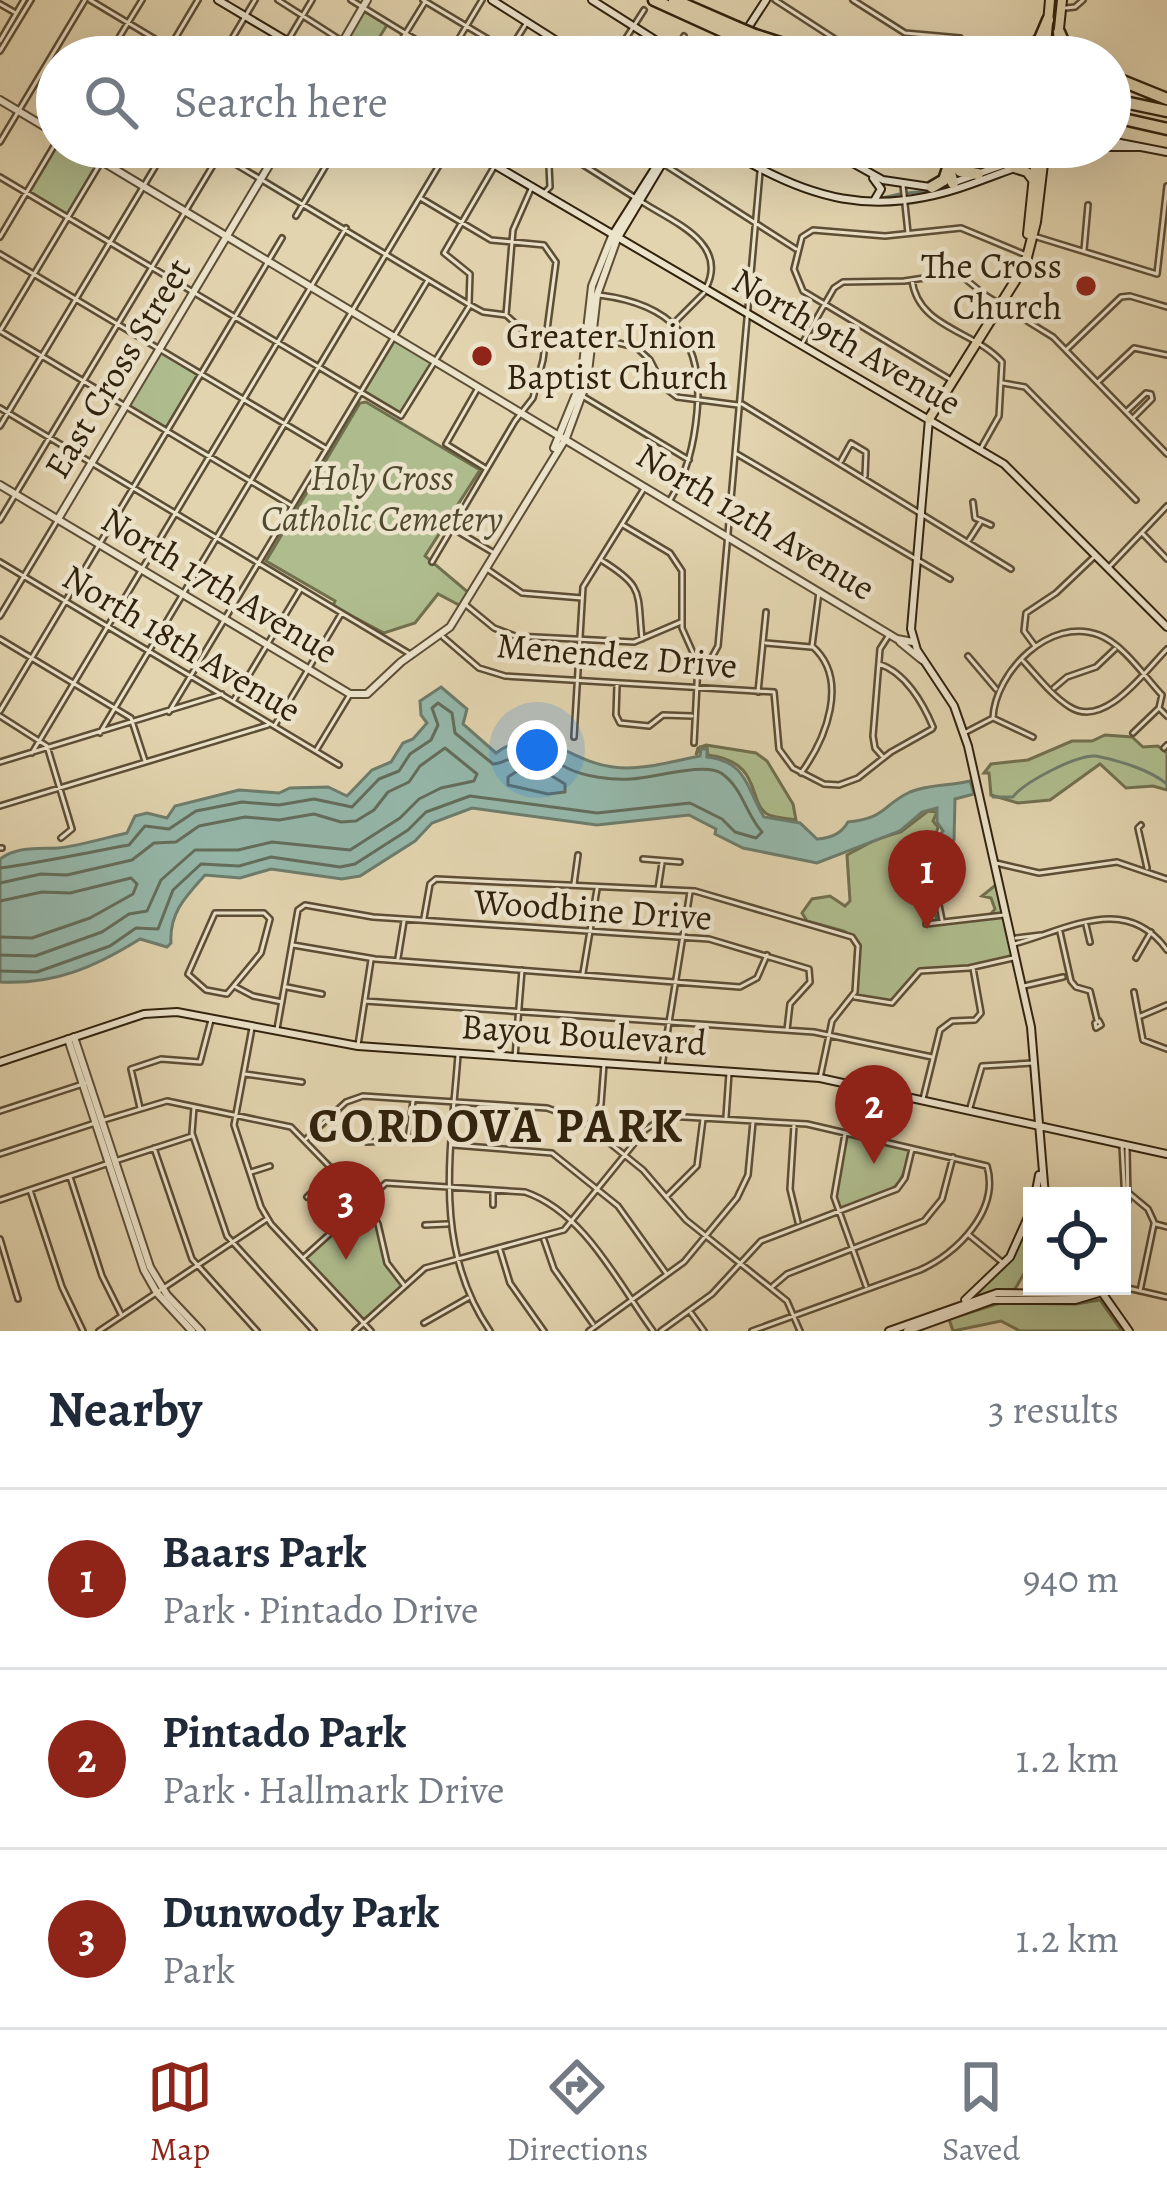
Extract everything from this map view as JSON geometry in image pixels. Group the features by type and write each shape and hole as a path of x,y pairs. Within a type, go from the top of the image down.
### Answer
{"highway":[{"path":"654,0 746,36"},
{"path":"674,0 733,31"},
{"path":"1041,36 1048,20"},
{"path":"1059,32 1060,36"},
{"path":"1131,85 1167,99"},
{"path":"1131,103 1167,111"},
{"path":"1131,118 1167,126"},
{"path":"932,187 945,178 944,168"},
{"path":"949,168 956,185"},
{"path":"956,168 978,174"}],"main road":[{"path":"218,0 279,36"},
{"path":"492,0 548,36"},
{"path":"594,0 648,36"},
{"path":"745,36 770,0"},
{"path":"345,36 364,3"},
{"path":"1047,4 1052,36"},
{"path":"1059,32 1062,4"},
{"path":"0,100 36,123"},
{"path":"1131,145 1167,152"},
{"name":"North 12th Avenue","path":"113,168 896,638 913,642"},
{"name":"East Cross Street","path":"58,520 268,168"},
{"name":"North 9th Avenue","path":"498,168 980,449 1023,480 1167,627"},
{"path":"350,694 371,693 441,634 464,604 555,451 580,395 594,295 615,237 659,168"},
{"path":"755,168 808,193 871,202 904,201 1003,168"},
{"path":"859,168 902,185 932,187 956,185 1000,168"},
{"path":"1021,168 1034,182"},
{"path":"1031,235 1037,168"},
{"path":"1038,168 1031,235 1015,282 929,419 910,623 913,642 947,694 964,733 980,795 1022,987 1034,1063 1044,1187"},
{"path":"867,173 880,189 871,202"},
{"path":"926,440 943,428"},
{"name":"North 17th Avenue","path":"0,485 350,694"},
{"path":"910,623 896,638 924,662"},
{"name":"Bayou Boulevard","path":"0,1062 153,1012 212,1018 358,1046 820,1078 1167,1154"},
{"path":"71,1038 146,1257 160,1291 191,1331"},
{"path":"1037,1187 1041,1172"},
{"path":"908,1331 944,1316 977,1292 1005,1264 1023,1234"},
{"path":"160,1291 201,1331"},
{"path":"953,1307 1023,1291"},
{"path":"1014,1298 1023,1292"},
{"path":"889,1331 1014,1298 1065,1300 1079,1295"},
{"path":"1104,1295 1129,1331"}],"street":[{"path":"0,41 27,0"},
{"path":"66,36 87,0 150,36"},
{"path":"120,36 142,0"},
{"path":"177,36 198,0"},
{"path":"233,36 255,0"},
{"path":"278,0 334,36"},
{"path":"290,36 312,0"},
{"path":"351,0 364,3 410,36"},
{"path":"403,36 424,0 481,36"},
{"path":"460,36 482,0"},
{"path":"770,0 829,36"},
{"path":"853,0 905,33 927,36"},
{"path":"1047,4 1075,7 1083,0"},
{"path":"0,4 18,15"},
{"path":"628,36 644,10"},
{"path":"0,51 18,15"},
{"path":"518,36 526,22"},
{"path":"0,142 36,84"},
{"path":"0,237 40,168"},
{"path":"98,168 0,331 292,506"},
{"path":"0,426 154,168"},
{"path":"0,520 211,168"},
{"path":"243,168 483,313 506,315 520,329 620,340 636,347 650,360 668,392 698,402 740,404 1011,569"},
{"path":"296,216 324,168"},
{"path":"100,733 438,168"},
{"path":"0,177 401,416 469,304 471,277 445,257 447,245 494,168"},
{"path":"543,194 550,187 549,168"},
{"path":"588,168 706,247 712,271 705,291 673,324"},
{"path":"670,168 797,250"},
{"path":"698,664 709,660 718,646 760,171"},
{"path":"902,185 908,235"},
{"path":"1031,235 1157,274 1167,186"},
{"path":"506,315 512,242 520,209 532,188"},
{"path":"420,198 491,240 544,245 554,255 539,382 432,562"},
{"path":"1084,252 1088,205"},
{"path":"32,753 346,228"},
{"path":"953,381 797,282 794,269 802,237 813,230 873,237 963,228 1025,255"},
{"path":"61,838 72,829 48,748 0,714 282,238"},
{"path":"0,254 327,449"},
{"path":"802,343 837,286 846,280 912,280 958,273 1048,333 1167,454"},
{"path":"170,712 428,280"},
{"path":"912,280 921,308 1000,358 998,421 980,449"},
{"path":"594,295 641,303 673,324 695,359 698,402 689,460 670,500"},
{"path":"1065,350 1123,296 1167,307"},
{"path":"1097,382 1134,347 1167,355"},
{"path":"1001,383 1025,387 1136,500"},
{"path":"479,387 446,444 486,469"},
{"path":"1126,412 1150,394 1152,399 1132,418"},
{"path":"580,395 689,460"},
{"path":"0,408 412,655"},
{"path":"1161,448 1167,442"},
{"path":"839,463 851,443 868,454 865,478"},
{"path":"735,453 950,579"},
{"path":"574,737 583,587 646,486"},
{"path":"974,502 974,516 991,525"},
{"path":"1109,567 1167,506"},
{"name":"East Cross Street","path":"0,616 58,520"},
{"path":"969,541 981,521"},
{"path":"622,524 665,550 680,566 684,583 681,622 698,664 694,743"},
{"path":"451,528 494,553"},
{"path":"1142,533 1167,559"},
{"path":"1037,647 1024,631 1026,613 1056,593 1096,555"},
{"path":"599,559 627,575 637,587 642,641"},
{"name":"North 18th Avenue","path":"0,562 339,765"},
{"path":"486,567 522,593 582,598"},
{"path":"233,701 301,588"},
{"path":"812,646 820,590"},
{"path":"464,604 505,634 642,641 681,622"},
{"path":"758,692 766,612"},
{"path":"0,806 272,724 342,613"},
{"name":"Menendez Drive","path":"441,634 473,664 491,673 779,691 776,742 785,760 801,773"},
{"path":"993,718 998,690 1037,647 1052,636 1098,634 1162,695 1160,708 1133,733"},
{"path":"884,757 872,741 878,664 882,644 896,638"},
{"path":"0,639 134,723 146,762"},
{"path":"763,643 812,646 830,667 822,742 801,773 839,785 932,729"},
{"path":"1052,690 1066,677 1096,667 1117,648"},
{"path":"1023,661 1073,709 1097,712 1167,649"},
{"path":"968,656 998,690"},
{"path":"878,664 892,669 911,689 932,729 942,734"},
{"path":"617,683 620,723 649,726 663,715 696,716"},
{"path":"0,762 222,694"},
{"path":"316,751 350,694"},
{"path":"1160,708 1167,716"},
{"path":"964,733 993,718"},
{"path":"993,718 1033,737"},
{"path":"1141,825 1147,870"},
{"path":"573,886 578,855"},
{"path":"643,859 680,862"},
{"path":"658,890 662,861"},
{"path":"994,864 1040,873 1114,862 1167,878"},
{"path":"424,920 432,880 690,891 856,940 854,996 837,1013 820,1078"},
{"path":"943,922 937,895 945,880"},
{"path":"583,973 597,887"},
{"path":"662,1066 690,891"},
{"name":"Woodbine Drive","path":"291,945 301,906 405,919 719,941 807,967 810,982 790,1004 787,1030"},
{"path":"215,913 264,914 270,920 264,948 236,986 227,994 208,991 188,975 215,913"},
{"path":"926,924 1006,915"},
{"path":"1012,942 1117,916 1152,931 1167,950"},
{"path":"398,960 405,919"},
{"path":"1085,923 1090,942"},
{"path":"1060,931 1071,981 1090,991 1097,1020"},
{"path":"1136,958 1152,931"},
{"path":"277,1031 291,945 372,958 744,986 757,978 768,955"},
{"path":"854,996 892,1003 920,970 972,967 1016,957"},
{"path":"358,1046 372,958"},
{"path":"923,1100 942,1027 980,1016 972,967"},
{"path":"515,1057 522,969"},
{"path":"1022,987 1063,977"},
{"path":"236,986 253,996 283,1002"},
{"path":"286,986 322,994"},
{"path":"1134,992 1146,1044 1167,1049"},
{"path":"365,1001 829,1034 932,1057"},
{"path":"1139,1016 1167,1005"},
{"path":"140,1108 131,1070 161,1059 200,1062 212,1018"},
{"path":"253,1026 235,1130 249,1173 267,1219 371,1331"},
{"path":"458,1053 449,1224 455,1259 490,1331"},
{"path":"588,1126 601,1103 604,1063"},
{"path":"969,1111 982,1066 1034,1063"},
{"path":"726,1118 730,1071"},
{"path":"243,1074 302,1082"},
{"path":"0,1111 85,1083"},
{"path":"882,1140 892,1094"},
{"path":"306,1139 353,1097 555,1109 588,1126 625,1156 706,1236 787,1301 800,1331"},
{"path":"367,1142 408,1140 413,1099"},
{"path":"0,1154 167,1101 286,1124 364,1201 376,1218 390,1268 404,1285"},
{"path":"194,1106 193,1135 232,1243 314,1331"},
{"path":"666,1196 697,1166 703,1117"},
{"path":"355,1331 425,1268 560,1233 645,1130 661,1118 794,1123 987,1166 987,1193 968,1234 929,1266 752,1331"},
{"path":"589,1331 667,1275 706,1236 747,1181 753,1120"},
{"path":"794,1123 790,1196 799,1225"},
{"path":"846,1132 834,1185 838,1211 867,1289"},
{"path":"0,1200 193,1135"},
{"path":"452,1144 548,1152 621,1210 667,1275"},
{"path":"1125,1145 1125,1187"},
{"path":"662,1331 712,1294 760,1241 900,1186 912,1147"},
{"path":"154,1148 185,1244 197,1266 257,1331"},
{"path":"771,1288 788,1274 912,1228 930,1215 944,1192 953,1156"},
{"path":"249,1173 270,1166"},
{"path":"307,1197 335,1171"},
{"path":"69,1176 102,1276 122,1316"},
{"path":"303,1258 386,1183 531,1194 572,1221 652,1331"},
{"path":"1125,1184 1137,1202"},
{"path":"29,1189 62,1287 83,1331"},
{"path":"493,1189 493,1205"},
{"path":"1131,1201 1148,1209 1154,1224 1140,1291"},
{"path":"99,1331 267,1219"},
{"path":"425,1225 449,1224"},
{"path":"1154,1224 1167,1227"},
{"path":"968,1234 1005,1264"},
{"path":"544,1238 554,1269 595,1327"},
{"path":"0,1239 18,1298"},
{"path":"500,1249 511,1283 544,1331"},
{"path":"1131,1290 1167,1297"},
{"path":"424,1323 470,1298"},
{"path":"689,1311 704,1331"}],"green space":[{"path":"364,11 387,25 380,36 348,36"},
{"path":"41,168 98,168 68,218 26,193"},
{"path":"394,336 436,361 402,416 361,392"},
{"path":"161,352 198,375 166,428 128,405"},
{"name":"Holy Cross Catholic Cemetery","path":"366,402 480,470 425,556 469,593 461,606 438,594 415,623 384,633 266,561 360,403"},
{"path":"1105,735 1132,737 1143,747 1158,746 1167,753 1167,790 1126,788 1100,764 1050,800 1018,803 991,795 989,773 984,773 991,764 1028,760 1072,741"},
{"path":"700,747 756,753 767,761 793,804 796,820 767,814 738,765 708,755 707,748"},
{"path":"928,811 937,812 935,838 921,849 909,845 913,855 906,856 922,878 938,922 989,916 995,909 991,898 982,896 997,884 1015,957 969,968 920,971 892,1003 857,998 853,996 856,940 844,931 807,921 802,913 812,899 830,896 845,906 850,901 847,855 901,832"},
{"path":"846,1132 912,1147 896,1186 838,1211 834,1185"},
{"path":"364,1201 404,1285 364,1323 303,1258"},
{"path":"1023,1236 1023,1275 1015,1289 975,1296 1014,1255"},
{"path":"1100,1300 1122,1331 1020,1331 1001,1321 953,1331 949,1319 1000,1303"}],"water":[{"path":"441,687 467,709 463,724 496,753 512,744 541,742 597,764 635,768 700,756 701,749 707,749 707,757 731,764 744,778 764,817 800,823 817,839 835,835 848,822 877,814 918,789 970,781 974,794 955,799 954,840 933,857 917,859 909,846 928,850 943,831 937,808 922,812 900,831 817,863 743,848 689,815 597,825 472,808 432,823 415,841 360,876 342,879 271,869 240,878 205,875 180,906 167,947 140,939 73,972 0,982 0,859 21,850 65,847 127,833 135,816 147,813 167,818 175,806 239,790 279,793 290,788 328,787 347,796 372,770 391,762 403,743 427,723 420,701"}],"waterway":[{"path":"907,193 930,191"},
{"path":"882,198 900,194"},
{"path":"993,797 1013,797 1051,771 1096,756 1133,766 1167,784"}],"place":[{"name":"The Cross Church","path":"1086,286"},
{"name":"Greater Union Baptist Church","path":"482,356"},
{"name":"Baars Park","path":"927,929"},
{"name":"Pintado Park","path":"874,1164"},
{"name":"Dunwody Park","path":"346,1260"}],"district":[{"name":"CORDOVA PARK","path":"497,1126"}]}
